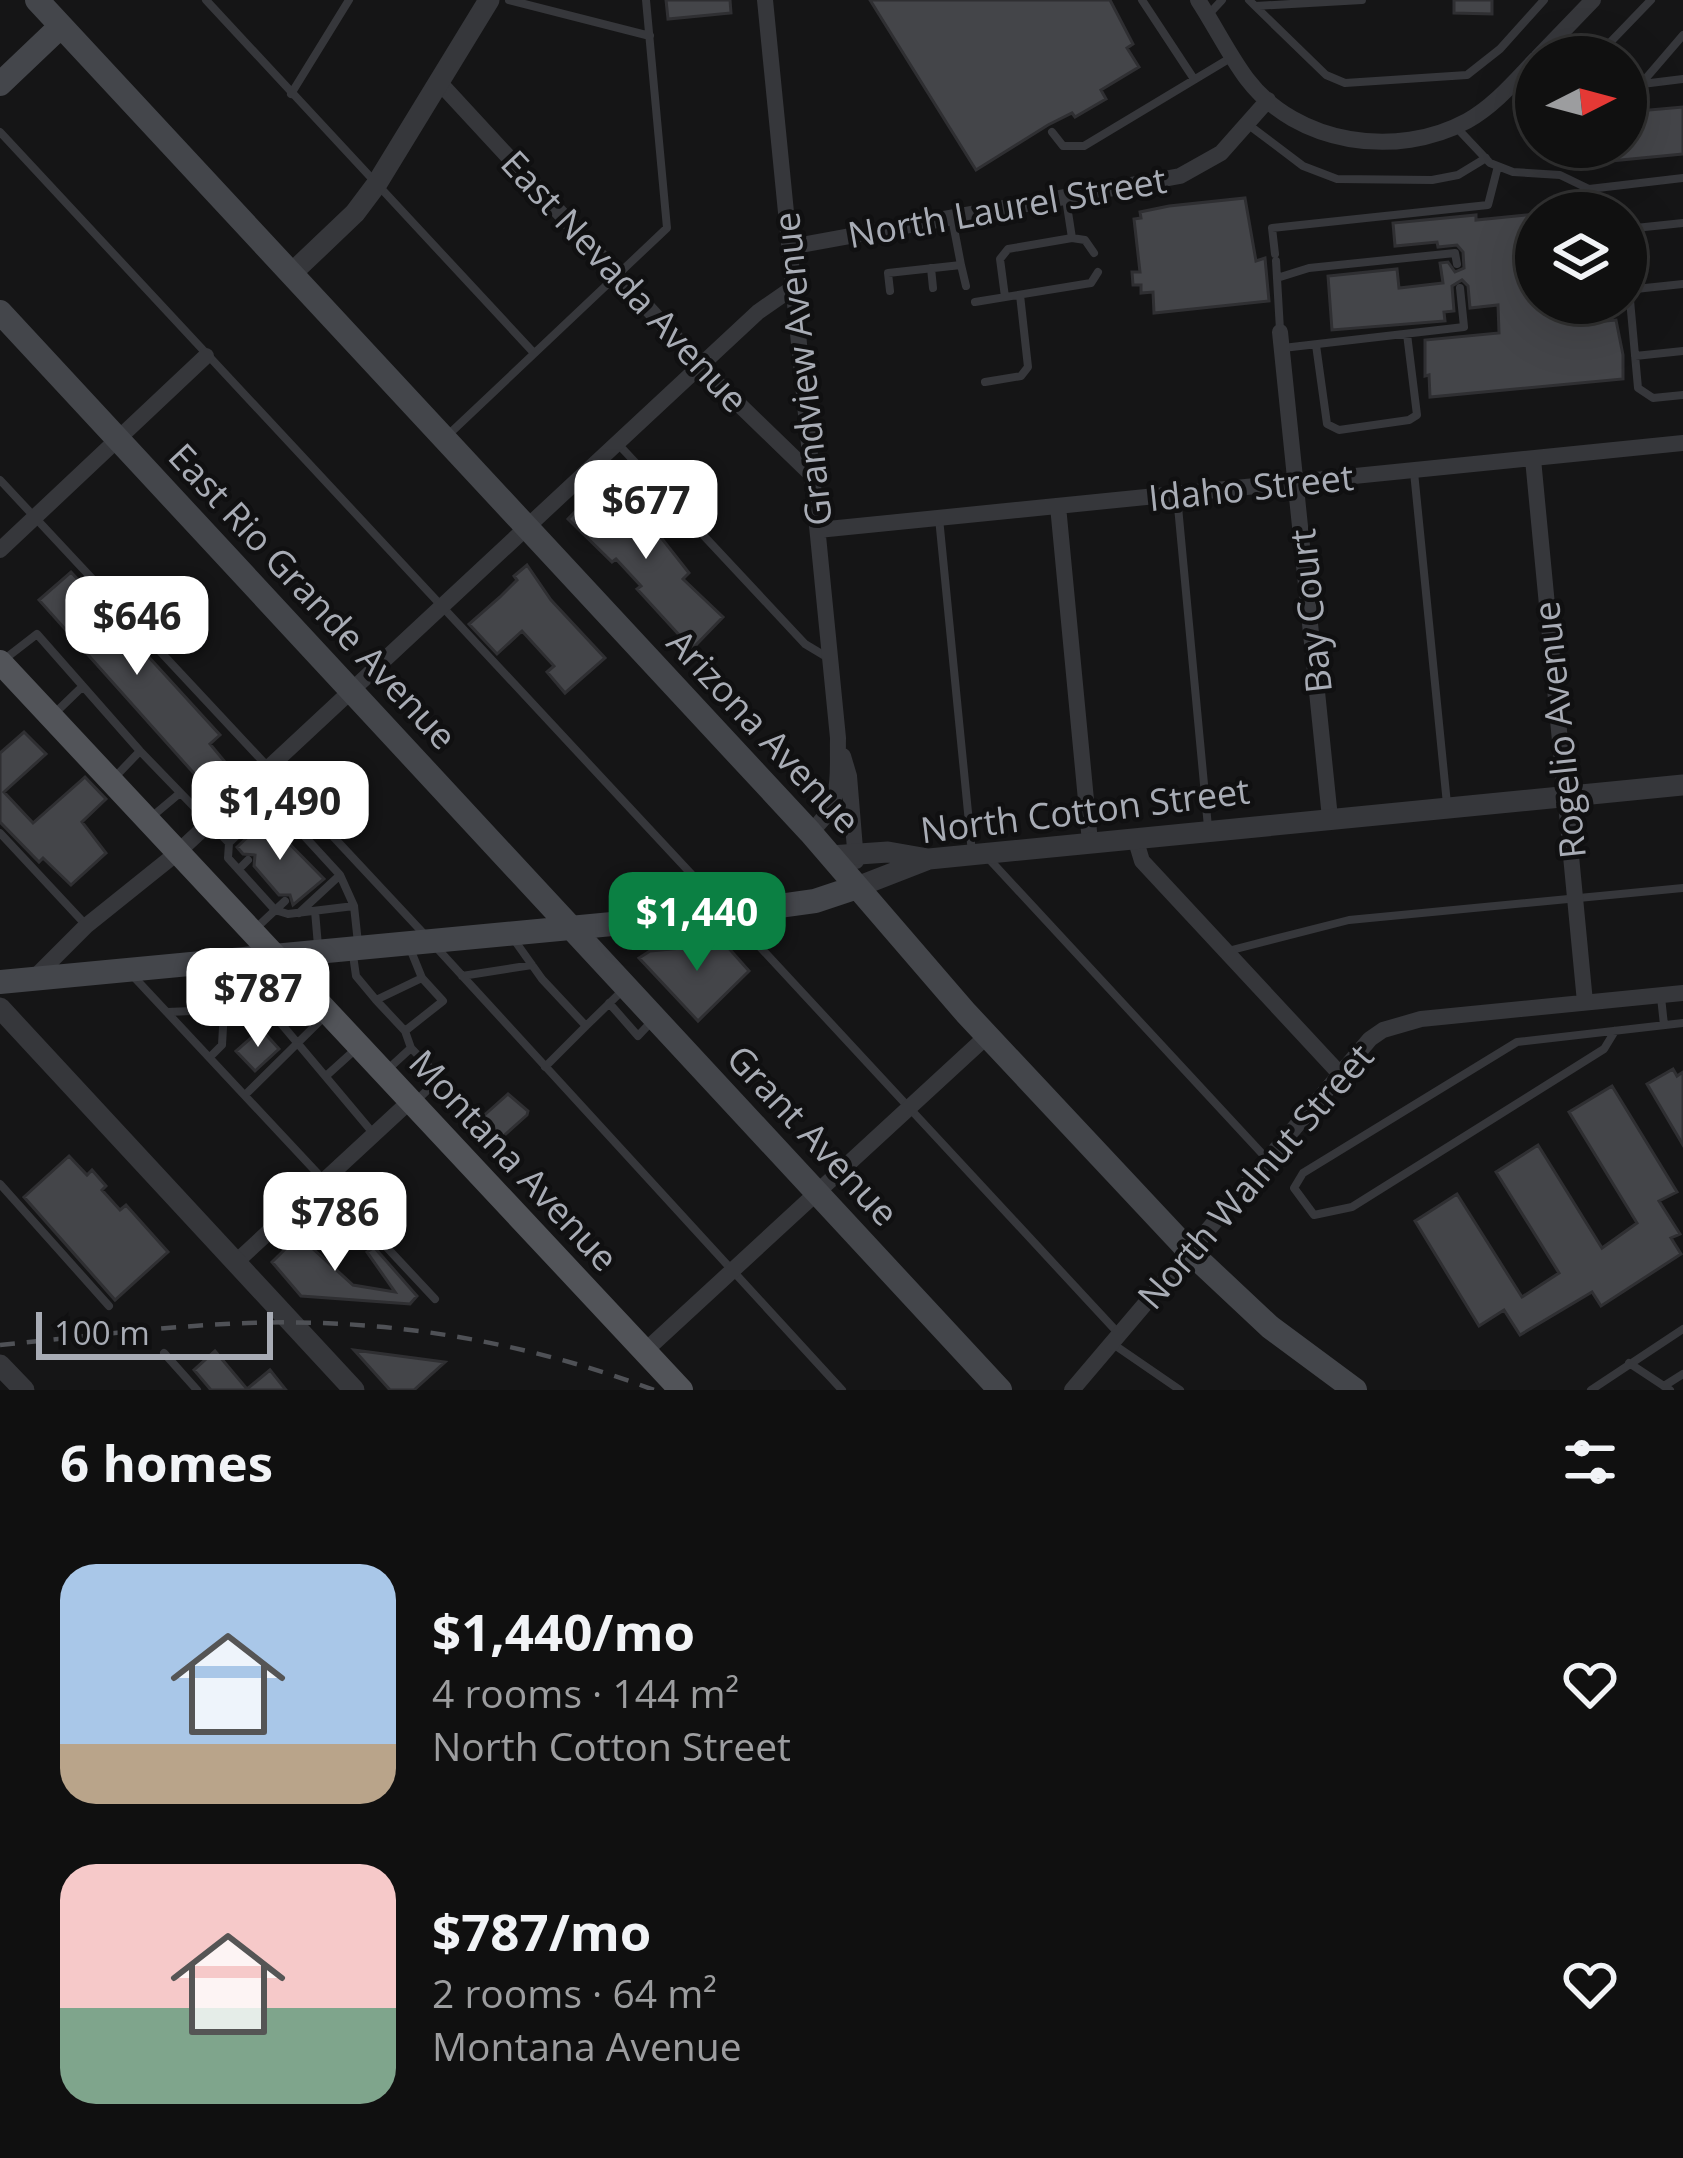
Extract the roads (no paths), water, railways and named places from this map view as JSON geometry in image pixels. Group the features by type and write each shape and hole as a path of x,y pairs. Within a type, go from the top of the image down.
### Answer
{"main road":[{"name":"Arizona Avenue","path":"37,0 809,832 843,855 857,887 987,1036 1190,1252 1270,1327 1355,1390"},
{"path":"0,84 61,26"},
{"name":"East Rio Grande Avenue","path":"0,312 574,928"},
{"name":"Montana Avenue","path":"0,663 681,1390"},
{"name":"North Cotton Street","path":"0,982 728,913 815,901 857,887"},
{"name":"Grant Avenue","path":"574,928 618,994 655,1017 1000,1390"}],"street":[{"path":"291,274 355,213 376,185 489,0"},
{"name":"Grandview Avenue","path":"764,0 838,738 836,800 825,819 809,832"},
{"path":"1558,36 1593,0"},
{"path":"1203,8 1248,80 1268,100 1323,132 1369,142 1422,138 1490,106 1515,80"},
{"name":"East Nevada Avenue","path":"440,83 813,476"},
{"name":"North Laurel Street","path":"790,247 1180,176 1221,153 1268,100"},
{"path":"354,1390 0,1008 86,926 177,853 758,312 794,287"},
{"name":"Bay Court","path":"1281,340 1330,818"},
{"path":"0,550 206,356"},
{"name":"Idaho Street","path":"818,530 1683,443"},
{"name":"Rogelio Avenue","path":"1533,459 1585,1002"},
{"path":"1058,506 1090,842"},
{"name":"Grandview Avenue","path":"838,738 849,776 843,855"},
{"name":"North Cotton Street","path":"857,887 929,860 1683,785"},
{"path":"1135,838 1142,861 1340,1074"},
{"path":"843,855 888,852 929,860"},
{"name":"North Walnut Street","path":"1072,1390 1370,1040 1400,1023 1683,993"},
{"path":"645,1351 987,1036"},
{"path":"235,1263 410,1103"},
{"path":"0,1365 23,1390"}],"lane":[{"path":"206,0 533,352"},
{"path":"291,94 350,0"},
{"path":"509,0 650,36"},
{"path":"444,439 667,228 646,0"},
{"path":"1142,0 1194,80"},
{"path":"1203,8 1222,0"},
{"path":"1252,3 1362,0"},
{"path":"1252,3 1326,75 1345,83 1467,75 1500,50 1544,0"},
{"path":"1616,36 1651,0"},
{"path":"1647,78 1683,35"},
{"path":"1052,132 1063,146 1084,146 1233,56"},
{"path":"1647,83 1683,79"},
{"path":"1249,125 1303,166 1337,179 1432,180 1458,175 1486,158"},
{"path":"1455,126 1498,166 1538,176 1560,175 1588,189 1683,178"},
{"path":"0,132 908,1107 1116,1339 1180,1390"},
{"path":"1460,288 1464,327 1316,345 1281,340 1273,228 1488,205 1498,166"},
{"path":"1066,197 1072,238"},
{"path":"952,217 966,286"},
{"path":"1647,227 1683,223"},
{"path":"1005,298 1000,259 1008,249 1072,238 1085,240 1094,254"},
{"path":"1277,278 1309,268 1456,253 1457,264"},
{"path":"890,291 888,273 962,265"},
{"path":"931,268 933,288"},
{"path":"975,302 1091,283 1097,272"},
{"path":"1647,288 1683,284"},
{"path":"986,382 1021,376 1028,367 1020,295"},
{"path":"1632,324 1638,388 1653,398 1683,395"},
{"path":"1316,345 1327,424 1339,430 1417,415 1407,334"},
{"path":"1635,356 1683,351"},
{"path":"617,443 805,644 831,660"},
{"path":"1414,471 1447,807"},
{"path":"0,480 268,768 420,944 462,976 842,1390"},
{"path":"1177,494 1209,831"},
{"path":"939,518 978,854 1268,1160"},
{"path":"0,663 37,634 140,752 229,843"},
{"path":"51,717 83,686"},
{"path":"110,781 140,752"},
{"path":"244,791 262,810"},
{"path":"147,821 180,793"},
{"path":"354,907 299,913 275,910 228,858 229,843 262,810 275,810 340,875 354,907 356,976 406,1031 411,1048 440,1078 410,1103"},
{"path":"279,830 290,820"},
{"path":"0,833 86,926"},
{"path":"238,869 248,860"},
{"path":"316,871 327,861"},
{"path":"299,913 340,875"},
{"path":"1226,952 1349,920 1683,889"},
{"path":"251,933 285,901"},
{"path":"315,911 319,954"},
{"path":"511,935 586,1026"},
{"path":"406,1031 443,1001 422,978 420,944"},
{"path":"462,976 532,965"},
{"path":"128,970 435,1299"},
{"path":"376,1000 422,978"},
{"path":"545,1067 618,994"},
{"path":"1661,995 1664,1025"},
{"path":"167,1012 268,1008 374,1134"},
{"path":"209,1057 222,1046 224,1010"},
{"path":"245,1095 327,1014"},
{"path":"1615,1031 1604,1048 1352,1207 1314,1215 1294,1188 1303,1173 1516,1042 1683,1023"},
{"path":"326,1076 358,1047"},
{"path":"383,1074 411,1048"},
{"path":"0,1184 109,1306"},
{"path":"1591,1390 1683,1329"},
{"path":"164,1354 197,1390"},
{"path":"1629,1363 1667,1388 1683,1374"}],"railway":[{"path":"0,1345 217,1324 351,1324 505,1346 654,1390"}]}
